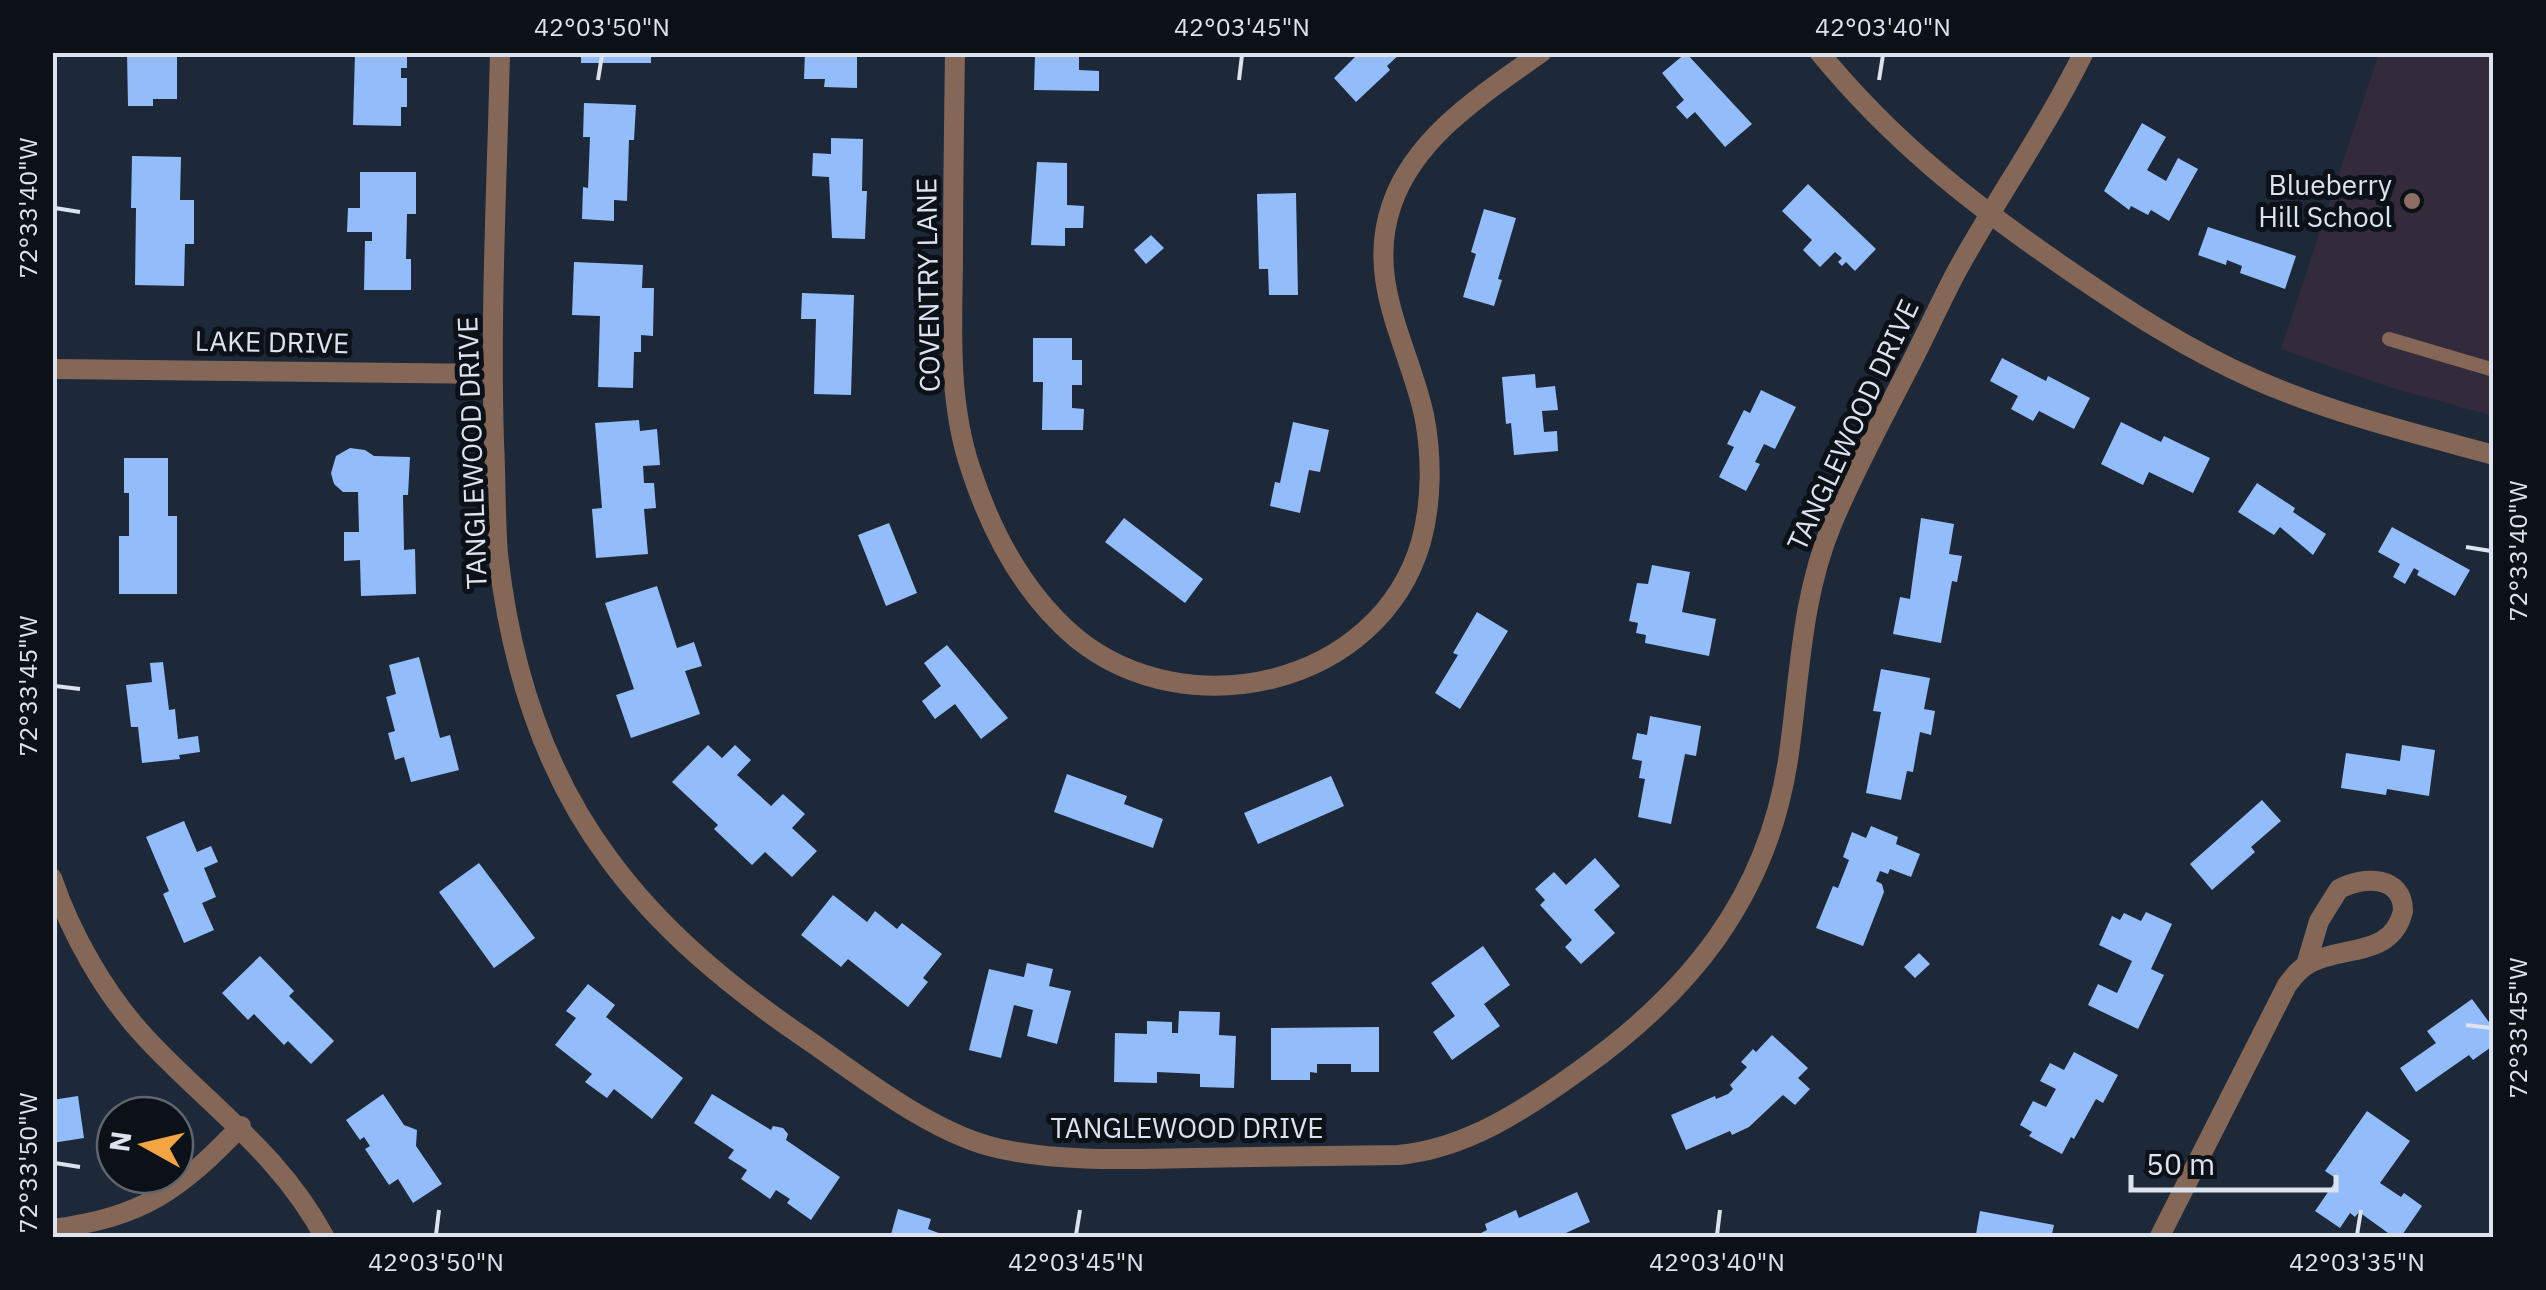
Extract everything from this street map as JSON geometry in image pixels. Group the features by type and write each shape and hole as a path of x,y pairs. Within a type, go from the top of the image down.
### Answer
{"street":[{"name":"TANGLEWOOD DRIVE","path":"500,52 492,374 498,552 509,626 528,700 563,782 608,859 664,924 774,1016 917,1112 998,1148 1094,1159 1420,1153 1500,1122 1570,1078 1667,1000 1699,963 1748,890 1771,834 1788,762 1802,630 1820,558 1874,436 1960,266 2063,96 2084,52"},
{"name":"COVENTRY LANE","path":"955,52 952,352 958,418 982,502 1032,593 1078,640 1148,676 1203,687 1231,687 1283,677 1334,654 1380,615 1410,571 1425,525 1430,480 1423,414 1384,290 1382,266 1390,208 1412,163 1442,129 1542,52"},
{"path":"1819,52 1887,128 1934,172 2128,311 2218,362 2336,410 2494,455"},
{"name":"LAKE DRIVE","path":"52,369 492,374"},
{"path":"52,878 81,941 133,1023 241,1126 292,1185 325,1238"},
{"path":"2159,1238 2287,985 2306,965 2319,921 2339,889 2372,880 2387,883 2398,891 2403,904 2402,918 2383,942 2306,965"},
{"path":"52,1228 106,1220 155,1201 183,1182 241,1126"}],"lane":[{"path":"2390,339 2494,370"}],"shaded area":[{"name":"Blueberry Hill School","path":"2379,53 2493,53 2493,416 2386,386 2281,349"}],"building":[{"path":"127,52 177,52 177,99 153,99 153,106 128,106"},
{"path":"355,52 407,52 407,68 401,68 401,78 407,78 407,107 401,107 401,126 353,125"},
{"path":"581,52 651,52 651,63 581,63"},
{"path":"805,52 857,52 857,88 824,87 825,79 804,79"},
{"path":"1360,52 1402,52 1387,66 1390,70 1356,102 1334,78"},
{"path":"1686,53 1752,124 1725,147 1695,112 1687,119 1676,107 1684,100 1662,73"},
{"path":"1035,54 1079,55 1079,70 1099,71 1099,91 1034,90"},
{"path":"584,103 636,105 634,140 629,140 627,201 614,200 614,221 582,219 590,137 583,137"},
{"path":"2142,123 2166,137 2147,170 2166,181 2178,158 2198,169 2169,221 2151,210 2148,215 2131,206 2129,210 2104,191"},
{"path":"831,138 863,139 865,239 832,238 829,177 812,176 813,153 831,154"},
{"path":"132,156 181,157 180,200 194,200 194,244 185,244 184,286 135,285"},
{"path":"1037,162 1067,163 1067,205 1084,206 1083,228 1065,228 1065,246 1031,245"},
{"path":"360,172 416,172 416,214 407,214 406,259 411,259 411,290 364,290 365,241 372,241 372,232 347,232 348,208 360,208"},
{"path":"1808,184 1876,249 1855,271 1846,262 1842,266 1838,262 1842,258 1835,252 1820,267 1803,250 1812,240 1782,211"},
{"path":"1296,193 1298,295 1269,295 1268,269 1259,269 1257,194"},
{"path":"1484,209 1516,218 1494,306 1463,297"},
{"path":"2208,227 2296,256 2285,289 2240,273 2242,266 2227,260 2226,265 2198,255"},
{"path":"1151,235 1164,248 1146,264 1134,250"},
{"path":"574,262 643,265 642,288 654,288 653,336 641,335 641,352 634,352 633,388 598,387 600,316 572,315"},
{"path":"802,293 854,295 851,395 814,394 816,319 801,319"},
{"path":"1033,338 1072,338 1072,360 1082,360 1082,385 1072,385 1072,408 1084,409 1083,430 1042,430 1043,382 1033,382"},
{"path":"2002,358 2090,398 2074,429 2039,411 2033,421 2011,409 2018,396 1990,381"},
{"path":"1535,374 1536,388 1555,386 1558,410 1542,411 1544,432 1557,431 1558,451 1514,455 1511,423 1506,424 1502,377"},
{"path":"1761,390 1796,407 1775,449 1764,444 1755,462 1760,464 1746,491 1719,477 1734,447 1727,444 1744,410 1750,413"},
{"path":"639,420 640,431 657,429 660,465 643,466 644,483 654,483 656,508 644,509 648,554 596,558 592,509 602,508 595,423"},
{"path":"1293,422 1329,430 1320,472 1309,470 1300,513 1270,506 1275,482 1280,483"},
{"path":"2121,422 2161,442 2164,436 2210,458 2193,493 2149,472 2143,485 2101,464"},
{"path":"350,448 374,456 410,457 408,495 403,495 404,550 415,549 416,594 361,596 360,560 344,561 344,532 359,532 358,492 343,492 334,484 331,473 336,456"},
{"path":"124,458 168,458 168,516 177,516 177,594 119,594 119,536 129,536"},
{"path":"2257,483 2326,534 2313,555 2280,527 2274,535 2238,512"},
{"path":"1124,518 1203,579 1185,603 1105,542"},
{"path":"1921,518 1954,524 1949,554 1962,556 1957,582 1952,581 1941,643 1893,634 1900,597 1910,599"},
{"path":"889,523 917,593 886,606 858,535"},
{"path":"2392,527 2470,570 2455,596 2417,575 2419,571 2414,568 2405,584 2393,577 2400,564 2378,552"},
{"path":"1652,565 1690,572 1682,612 1716,619 1709,656 1645,643 1646,635 1636,633 1638,623 1629,621 1637,583 1648,584"},
{"path":"657,586 677,648 694,642 702,666 685,671 700,714 631,738 616,695 634,689 605,603"},
{"path":"1477,612 1508,631 1460,709 1435,693"},
{"path":"947,645 1008,718 981,739 955,704 935,719 922,701 941,686 924,663"},
{"path":"419,657 440,738 450,735 459,770 411,782 404,757 395,760 388,733 395,731 386,697 396,694 389,665"},
{"path":"163,662 169,710 175,709 178,739 198,736 200,752 179,755 180,759 142,763 138,727 131,727 126,685 152,682 150,663"},
{"path":"1881,669 1930,678 1924,709 1935,711 1931,735 1920,732 1913,772 1907,771 1901,800 1866,793 1881,712 1873,711"},
{"path":"1650,716 1701,726 1696,756 1685,754 1671,824 1638,817 1645,779 1639,778 1642,761 1632,759 1637,733 1647,735"},
{"path":"708,745 722,758 735,745 751,760 737,775 771,806 783,794 805,814 792,828 817,851 792,877 765,852 752,865 714,829 718,825 672,782"},
{"path":"2402,745 2435,750 2429,796 2387,789 2386,795 2341,788 2346,753 2400,761"},
{"path":"1067,774 1127,796 1124,804 1163,819 1153,848 1054,812"},
{"path":"1331,776 1344,806 1258,844 1244,813"},
{"path":"2262,800 2281,821 2251,847 2255,852 2212,890 2190,864"},
{"path":"184,821 197,852 211,846 218,862 204,868 216,897 202,903 214,930 184,943 163,894 169,891 146,837"},
{"path":"1871,826 1898,837 1896,844 1920,854 1911,877 1890,869 1888,874 1880,871 1876,881 1882,884 1884,892 1863,946 1816,928 1833,886 1838,888 1849,860 1843,857 1852,832 1866,838"},
{"path":"1595,858 1620,886 1594,910 1615,933 1581,964 1565,947 1572,940 1540,905 1545,900 1535,889 1554,872 1566,885"},
{"path":"479,863 535,938 494,968 439,892"},
{"path":"833,895 867,922 875,911 897,929 902,923 942,954 923,978 928,982 908,1007 848,959 841,967 801,935"},
{"path":"2146,912 2172,924 2151,969 2164,975 2138,1029 2088,1005 2098,984 2117,993 2132,961 2099,945 2112,916 2120,920 2124,913 2141,921"},
{"path":"1483,946 1510,985 1484,1004 1500,1026 1452,1060 1433,1032 1455,1016 1431,983"},
{"path":"1919,953 1930,964 1915,978 1904,967"},
{"path":"260,956 294,991 289,996 334,1041 311,1064 288,1041 284,1045 254,1014 248,1020 222,993"},
{"path":"1027,963 1053,969 1049,986 1071,991 1057,1044 1027,1036 1033,1010 1014,1005 1001,1058 969,1050 989,969 1024,977"},
{"path":"588,984 615,1005 606,1017 683,1078 652,1119 614,1089 607,1098 585,1082 592,1074 555,1045 576,1018 566,1011"},
{"path":"2472,999 2494,1029 2494,1045 2473,1060 2469,1055 2416,1092 2400,1068 2436,1043 2427,1031"},
{"path":"1179,1011 1220,1012 1219,1035 1236,1036 1234,1088 1200,1087 1200,1074 1157,1072 1157,1083 1114,1082 1115,1033 1147,1034 1147,1021 1172,1022 1172,1033 1178,1033"},
{"path":"1379,1027 1379,1072 1351,1072 1351,1064 1317,1064 1317,1073 1310,1072 1310,1080 1271,1080 1271,1028"},
{"path":"1772,1035 1808,1068 1798,1078 1810,1089 1795,1105 1783,1095 1749,1127 1686,1150 1671,1115 1728,1094 1733,1089 1730,1085 1747,1067 1741,1062"},
{"path":"2074,1052 2118,1075 2103,1103 2096,1099 2062,1154 2029,1136 2032,1132 2020,1125 2033,1101 2046,1107 2056,1089 2040,1081 2050,1063 2064,1070"},
{"path":"383,1094 404,1125 417,1130 416,1146 442,1184 413,1203 398,1179 389,1185 365,1149 370,1146 364,1137 360,1140 346,1120"},
{"path":"712,1094 771,1130 773,1126 783,1128 788,1134 786,1140 840,1177 811,1220 776,1190 770,1199 741,1179 747,1170 728,1158 734,1150 694,1123"},
{"path":"78,1096 84,1138 52,1143 52,1100"},
{"path":"2367,1111 2410,1141 2380,1183 2422,1206 2400,1238 2359,1212 2355,1217 2350,1213 2340,1228 2315,1211 2337,1179 2325,1171"},
{"path":"1577,1192 1590,1222 1555,1238 1471,1238 1487,1230 1485,1224 1516,1210 1519,1218"},
{"path":"898,1209 931,1219 928,1229 952,1238 890,1238"},
{"path":"1980,1211 2054,1225 2051,1238 1976,1234"}],"place":[{"name":"Blueberry Hill School","path":"2412,201"}]}
